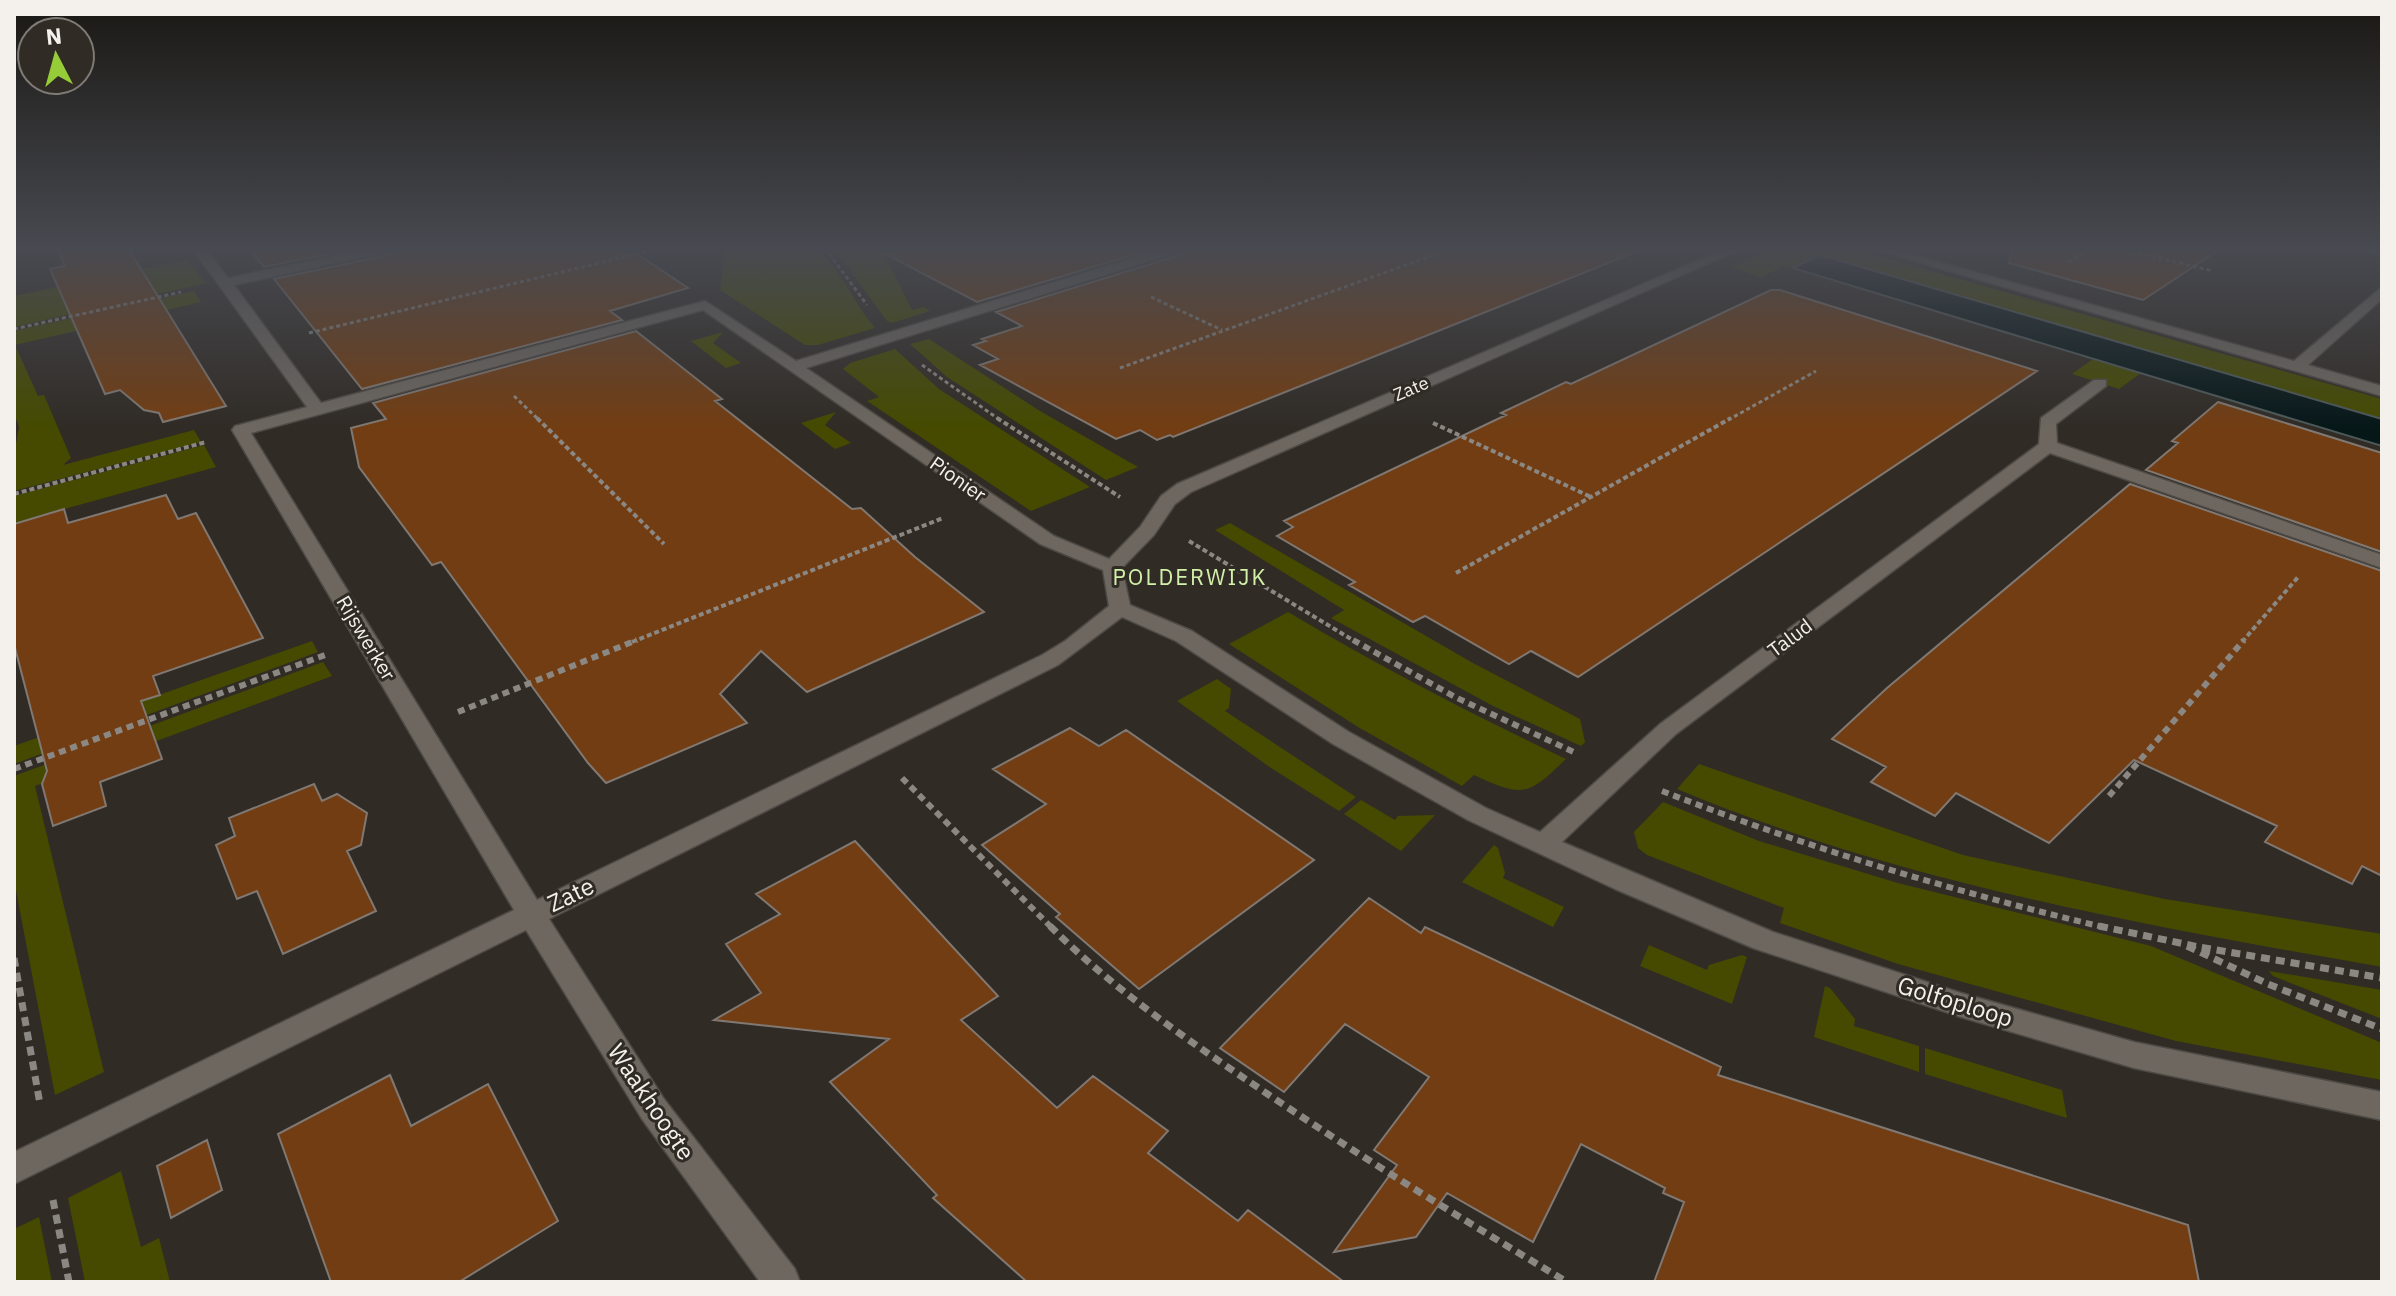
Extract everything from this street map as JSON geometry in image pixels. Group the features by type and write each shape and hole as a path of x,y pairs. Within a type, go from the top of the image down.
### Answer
{"street":[{"path":"244,308 318,410"},
{"name":"Pionier","path":"318,410 692,308"},
{"name":"Pionier","path":"710,308 1047,540 1112,567"},
{"path":"795,366 981,308"},
{"name":"Zate","path":"1112,567 1147,531 1168,500 1184,488 1598,308"},
{"path":"2090,308 2382,391"},
{"path":"2297,367 2362,308"},
{"path":"2100,383 2047,422 2048,446 2382,562"},
{"name":"Rijswerker","path":"318,410 241,430 532,915"},
{"name":"Talud","path":"1544,844 1668,729 2048,446"},
{"path":"1112,567 1120,608 1184,636 1389,767 1477,814 1544,844"},
{"name":"Zate","path":"14,1169 1050,660 1073,646 1120,608"},
{"name":"Golfoploop","path":"1544,844 1763,940 1961,1005 2080,1041 2190,1069 2382,1106"},
{"name":"Waakhoogte","path":"532,915 653,1109 782,1282"}],"path":[{"path":"14,329 107,308"},
{"path":"309,333 411,308"},
{"path":"1176,308 1223,331"},
{"path":"1120,368 1285,308"},
{"path":"920,364 962,396 1131,505"},
{"path":"484,365 664,544"},
{"path":"1456,573 1816,371"},
{"path":"1432,423 1591,497"},
{"path":"14,494 204,443"},
{"path":"420,728 927,524"},
{"path":"1183,538 1374,653 1457,698 1574,752"},
{"path":"2109,796 2302,573"},
{"path":"14,769 321,657"},
{"path":"1670,794 1739,824 1918,880 2179,942 2382,978"},
{"path":"921,798 1080,956 1188,1041 1392,1177 1567,1282"},
{"path":"2179,942 2268,984 2382,1029"},
{"path":"14,958 43,1112"},
{"path":"53,1205 69,1282"}],"shaded area":[{"path":"14,308 95,308 14,327"},
{"path":"115,308 173,308 15,345 38,396 44,395 71,458 63,465 194,430 201,442 14,491 14,455 19,427 14,413 14,331"},
{"path":"749,308 860,308 875,328 818,345 805,345"},
{"path":"878,308 930,311 892,323"},
{"path":"1927,308 2003,308 2382,419 2382,446"},
{"path":"2003,308 2063,308 2382,399 2382,419"},
{"path":"723,332 713,343 741,363 726,368 691,341"},
{"path":"929,339 1040,411 1138,467 1106,480 947,377 910,344"},
{"path":"895,349 939,389 1090,487 1031,511 867,401 879,397 843,369 850,363"},
{"path":"2093,359 2141,373 2119,389 2072,374"},
{"path":"836,412 825,425 851,443 835,449 801,423"},
{"path":"204,445 216,467 14,523 14,496"},
{"path":"1230,523 1473,663 1580,719 1585,742 1581,746 1493,706 1331,618 1344,610 1215,530"},
{"path":"1288,612 1426,689 1566,759 1542,780 1524,790 1504,787 1474,775 1462,786 1358,727 1229,644"},
{"path":"312,641 318,652 14,764 14,746"},
{"path":"323,662 332,676 35,786 104,1072 55,1095 14,880 14,776"},
{"path":"1217,679 1231,689 1229,708 1225,711 1356,797 1339,811 1271,768 1177,701"},
{"path":"1699,764 1963,855 2165,899 2382,934 2382,967 2024,898 1847,850 1761,822 1677,789"},
{"path":"1361,800 1395,820 1398,816 1435,815 1401,851 1344,814"},
{"path":"1663,802 1759,841 1898,883 2151,946 2382,1043 2382,1080 2176,1041 1898,964 1780,923 1784,908 1647,855 1638,848 1634,832"},
{"path":"1494,845 1498,848 1505,873 1503,878 1564,907 1553,927 1462,882"},
{"path":"1649,945 1707,970 1709,965 1742,955 1747,957 1732,1004 1640,966"},
{"path":"2269,971 2382,990 2382,1019 2273,976"},
{"path":"1825,986 1855,1019 1854,1026 1919,1046 1919,1072 1814,1037"},
{"path":"1925,1048 2062,1090 2067,1118 1925,1074"},
{"path":"121,1171 141,1247 159,1238 170,1282 85,1282 68,1198"},
{"path":"39,1217 52,1282 14,1282 14,1229"}],"building":[{"path":"67,308 166,308 226,406 163,422 159,413 144,410 120,390 105,394"},
{"path":"298,308 619,308 610,311 622,320 362,389"},
{"path":"1007,308 1494,308 1173,437 1170,435 1157,440 1140,430 1116,439 980,365 998,359 973,345 1022,326 996,312"},
{"path":"1732,308 1839,308 2037,371 1578,677 1531,651 1509,664 1425,616 1413,622 1349,585 1355,582 1277,536 1293,527 1284,521 1506,415 1501,413 1566,382 1571,384"},
{"path":"636,331 722,399 715,401 852,509 861,508 915,557 984,612 807,692 761,651 720,694 747,723 606,783 588,763 441,562 432,565 359,467 351,428 386,419 373,403"},
{"path":"2218,402 2382,453 2382,552 2146,470 2178,443 2172,441"},
{"path":"2130,484 2382,571 2382,876 2362,866 2352,884 2265,842 2277,826 2134,760 2049,843 1956,793 1935,816 1871,782 1886,767 1832,739 1887,688"},
{"path":"166,495 178,519 196,513 263,638 153,676 160,695 141,701 162,759 100,782 106,806 53,826 42,784 47,771 14,644 14,524 64,509 68,523"},
{"path":"1070,728 1099,746 1126,730 1314,860 1139,989 1056,917 1060,914 982,845 1046,804 993,769"},
{"path":"314,784 322,801 337,794 367,813 361,845 347,851 376,911 283,954 257,891 237,899 216,845 235,836 229,818"},
{"path":"855,841 998,996 961,1020 1057,1108 1093,1076 1168,1131 1148,1153 1238,1221 1248,1210 1344,1282 1027,1282 933,1198 937,1195 830,1082 889,1039 714,1020 761,993 726,944 780,914 756,894"},
{"path":"1369,898 1421,933 1425,927 1721,1067 1718,1075 2188,1225 2199,1282 1654,1282 1684,1202 1663,1193 1665,1188 1581,1144 1533,1242 1447,1193 1416,1237 1334,1252 1397,1165 1374,1150 1429,1077 1345,1024 1284,1092 1220,1048"},
{"path":"390,1075 411,1126 488,1084 558,1221 459,1282 331,1282 278,1134"},
{"path":"207,1140 222,1190 171,1218 157,1166"}],"district":[{"name":"POLDERWIJK","path":"1190,577"}]}
